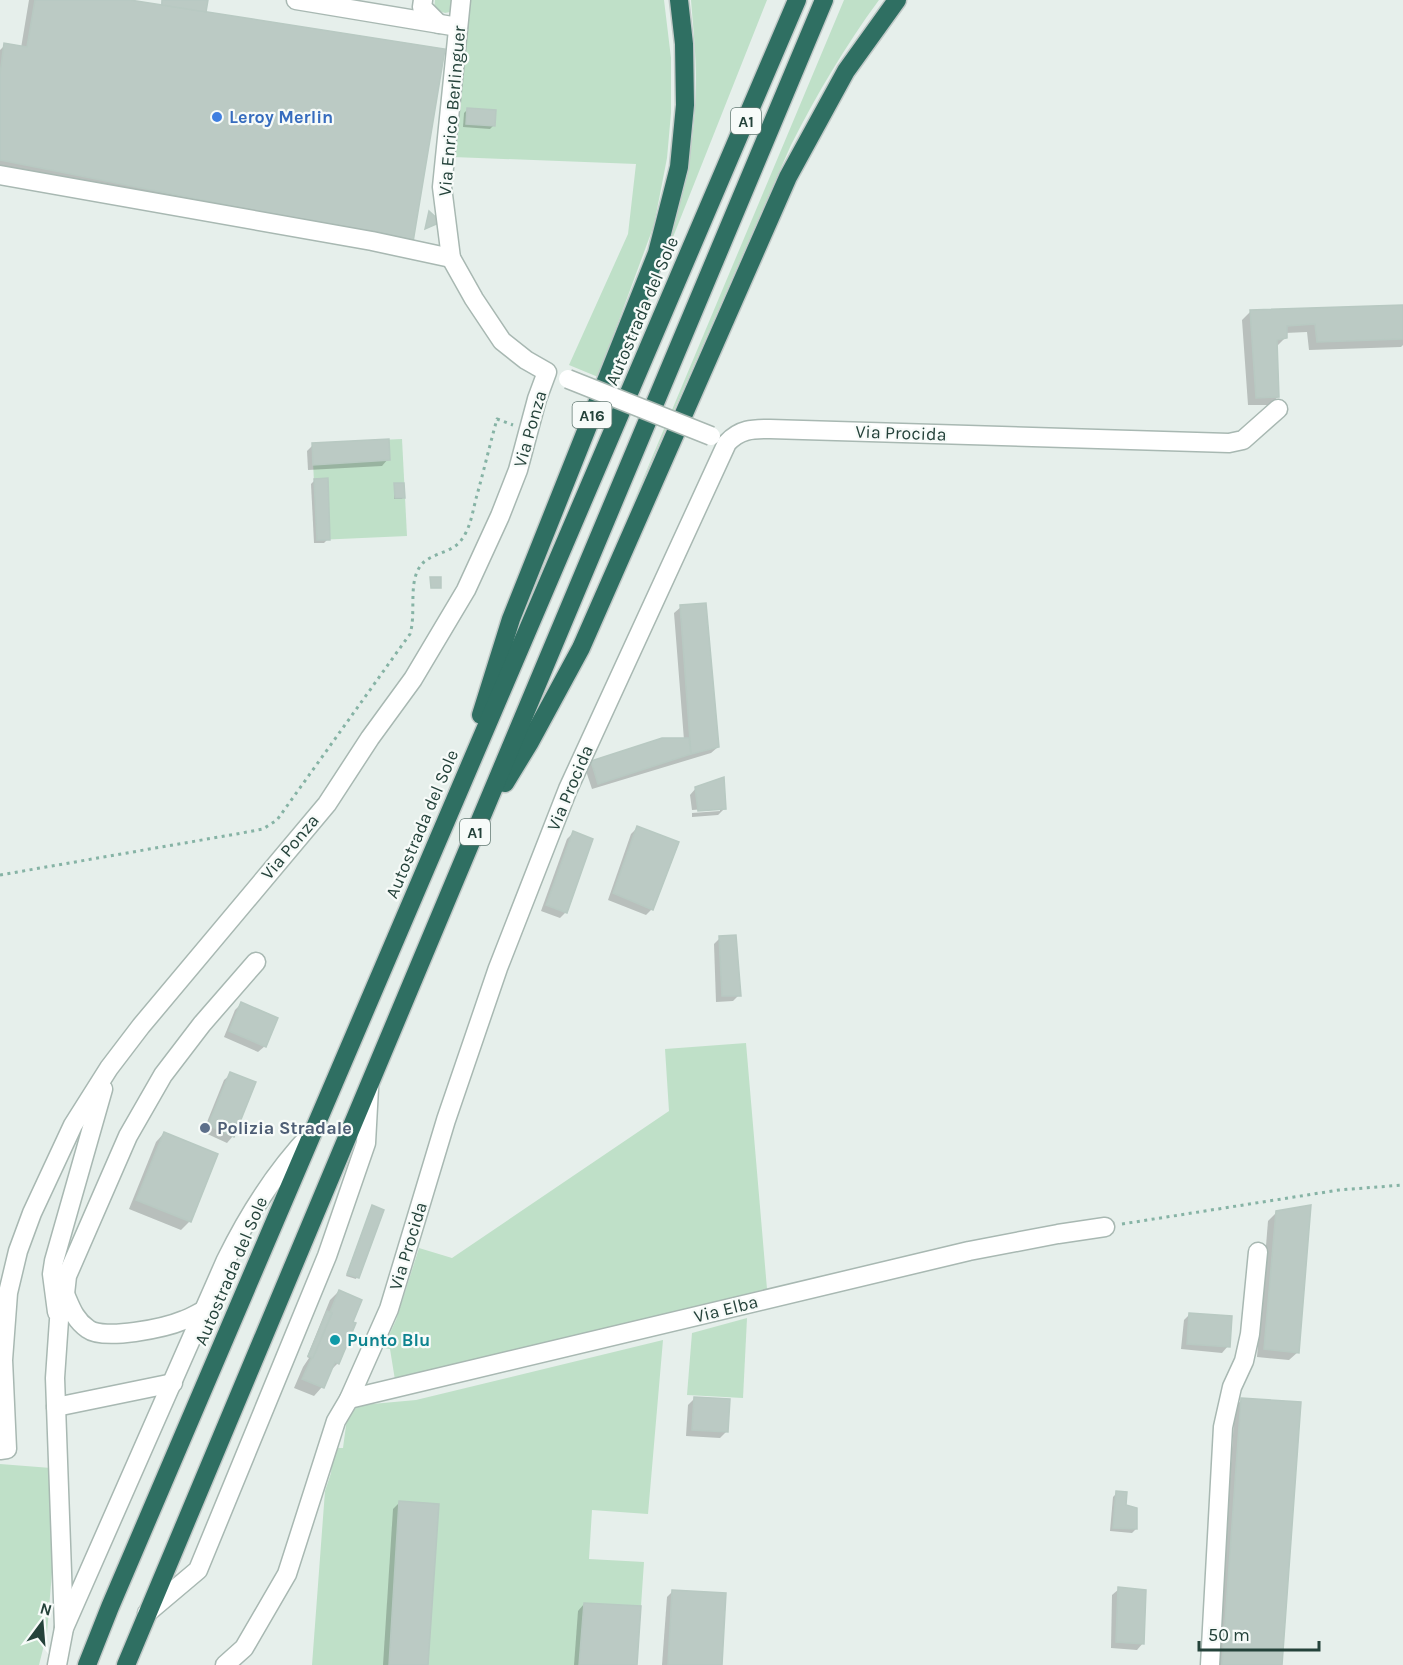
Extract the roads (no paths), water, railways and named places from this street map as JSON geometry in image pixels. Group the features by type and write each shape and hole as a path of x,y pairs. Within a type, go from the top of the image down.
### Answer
{"highway":[{"name":"A16","path":"447,820 511,619 657,252 679,167 685,105 684,44 679,0"},
{"name":"Autostrada del Sole","path":"87,1665 119,1585 797,0"},
{"name":"A1","path":"126,1665 824,0"},
{"path":"476,830 530,742 581,648 788,177 846,71 897,0"},
{"path":"130,1665 145,1620"}],"street":[{"path":"296,0 458,27"},
{"name":"Via Enrico Berlinguer","path":"451,258 441,187 461,0"},
{"path":"394,16 411,13 423,3 439,24"},
{"path":"0,175 372,241 451,258"},
{"name":"Via Ponza","path":"0,1450 7,1449 3,1360 8,1293 18,1251 73,1125 109,1068 186,969 327,804 370,738 413,679 466,590 504,507 518,470 537,399 547,372 526,360 502,341 474,299 451,258"},
{"path":"547,372 719,440"},
{"name":"Via Procida","path":"225,1665 244,1648 287,1574 336,1421 349,1399 389,1310 446,1120 487,1000 568,789 719,440 749,429 770,429 1229,443 1244,440 1278,409"},
{"path":"57,1665 64,1628 55,1378 59,1320 67,1276 128,1136 157,1085 202,1024 256,962"},
{"path":"59,1320 52,1274 54,1261 109,1068"},
{"path":"145,1620 198,1570 330,1246 366,1143 369,1085"},
{"path":"64,1628 244,1222 270,1182 314,1130"},
{"name":"Via Elba","path":"349,1399 969,1251 1105,1227"},
{"path":"1210,1665 1223,1427 1232,1387 1244,1361 1250,1334 1258,1252"},
{"path":"65,1294 74,1315 89,1330 101,1334 131,1332 183,1321 205,1310"},
{"path":"56,1407 173,1383"}],"place":[{"name":"Leroy Merlin","path":"217,117"},
{"name":"Polizia Stradale","path":"205,1128"},
{"name":"Punto Blu","path":"335,1340"}]}
